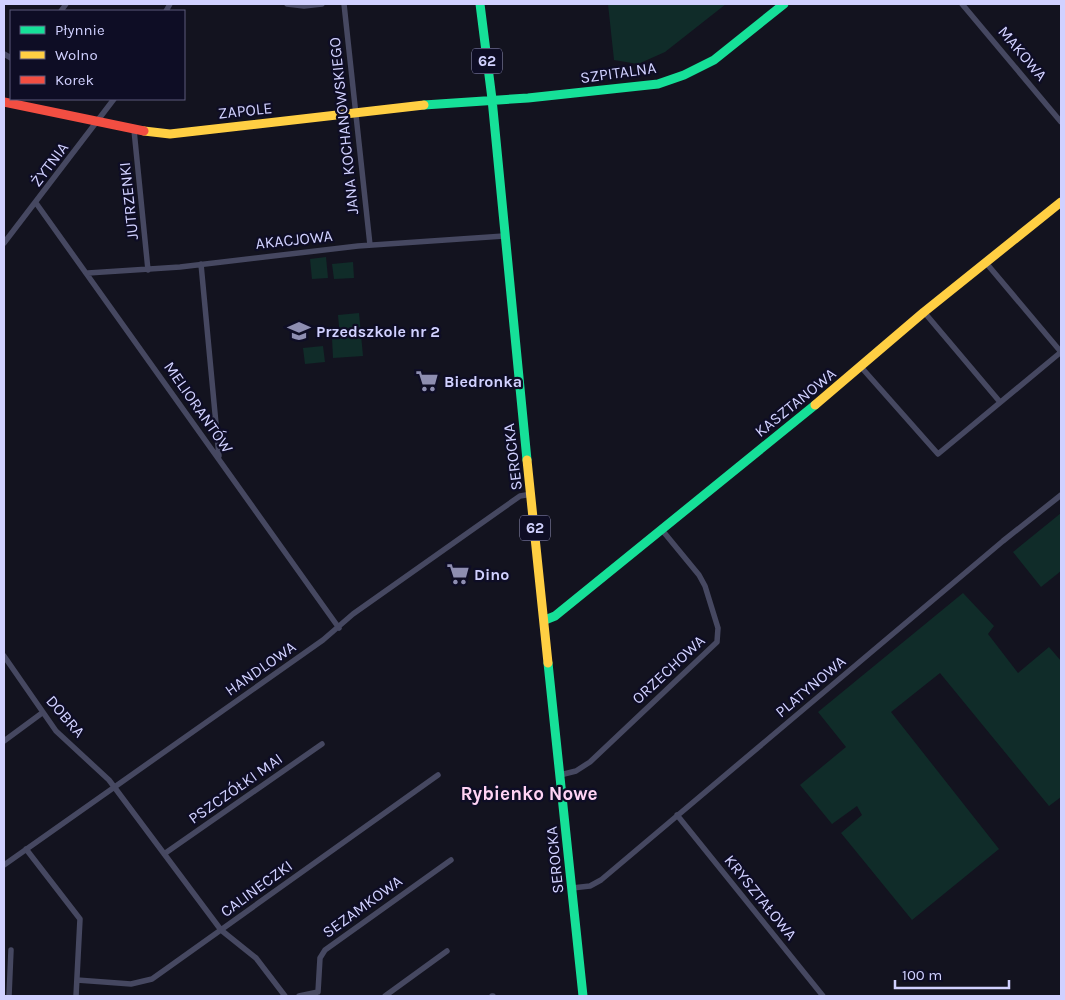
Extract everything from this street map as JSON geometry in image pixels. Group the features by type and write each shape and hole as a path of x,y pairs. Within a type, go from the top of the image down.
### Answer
{"street":[{"path":"287,4 304,6 322,4"},
{"name":"JANA KOCHANOWSKIEGO","path":"344,4 370,245"},
{"name":"SEROCKA","path":"480,4 492,99 504,236 583,996"},
{"name":"SZPITALNA","path":"492,99 528,98 658,84 684,75 714,60 784,4"},
{"name":"MAKOWA","path":"962,4 1061,122"},
{"name":"ZAPOLE","path":"9,101 134,130 170,134 492,99"},
{"name":"ŻYTNIA","path":"4,243 113,100"},
{"name":"JUTRZENKI","path":"134,130 148,270"},
{"name":"KASZTANOWA","path":"545,620 554,618 861,367 924,312 987,264 1061,202"},
{"name":"MELIORANTÓW","path":"36,203 88,273 339,628"},
{"name":"AKACJOWA","path":"88,273 148,270 370,245 504,236"},
{"path":"201,264 219,458"},
{"path":"861,367 938,454 1061,352 987,264"},
{"path":"924,312 1000,402"},
{"name":"HANDLOWA","path":"4,865 339,628 353,614 520,496 532,494"},
{"name":"PLATYNOWA","path":"572,888 590,886 601,880 1003,541 1061,496"},
{"name":"ORZECHOWA","path":"560,775 576,771 590,762 717,642 718,628 705,586 699,575 662,530"},
{"name":"DOBRA","path":"4,656 56,731 115,788"},
{"path":"4,740 42,713"},
{"name":"PSZCZÓŁKI MAI","path":"164,854 322,744"},
{"name":"CALINECZKI","path":"77,980 140,983 152,979 438,775"},
{"path":"115,788 221,930 256,958 285,996"},
{"name":"KRYSZTAŁOWA","path":"677,815 823,996"},
{"path":"26,849 80,919 76,996"},
{"name":"SEZAMKOWA","path":"320,994 320,958 325,950 451,860"},
{"path":"9,996 11,950"},
{"path":"385,996 447,951"},
{"path":"299,996 320,994"}],"green space":[{"path":"608,4 726,4 665,52 638,64 614,60"},
{"path":"326,257 328,278 312,279 310,259"},
{"path":"353,262 354,278 334,279 332,264"},
{"path":"359,313 363,356 333,358 332,338 340,337 338,315"},
{"path":"323,346 325,362 305,364 303,348"},
{"path":"1061,513 1061,571 1041,587 1013,552"},
{"path":"963,593 994,626 988,634 1018,673 1049,647 1061,661 1061,797 1049,806 940,673 891,712 999,849 912,920 841,833 862,815 857,806 832,824 800,785 846,747 818,712"}],"traffic: fast":[{"path":"480,4 492,99 527,460"},
{"path":"424,105 528,98 658,84 684,75 714,60 784,4"},
{"path":"545,620 555,616 815,405"},
{"path":"548,663 583,996"}],"traffic: slow":[{"path":"144,131 170,134 424,105"},
{"path":"815,405 924,312 1061,202"},
{"path":"527,460 548,663"}],"traffic: jam":[{"path":"4,102 144,131"}],"place":[{"name":"Przedszkole nr 2","path":"299,331"},
{"name":"Biedronka","path":"427,381"},
{"name":"Dino","path":"458,574"}],"district":[{"name":"Rybienko Nowe","path":"529,793"}]}
